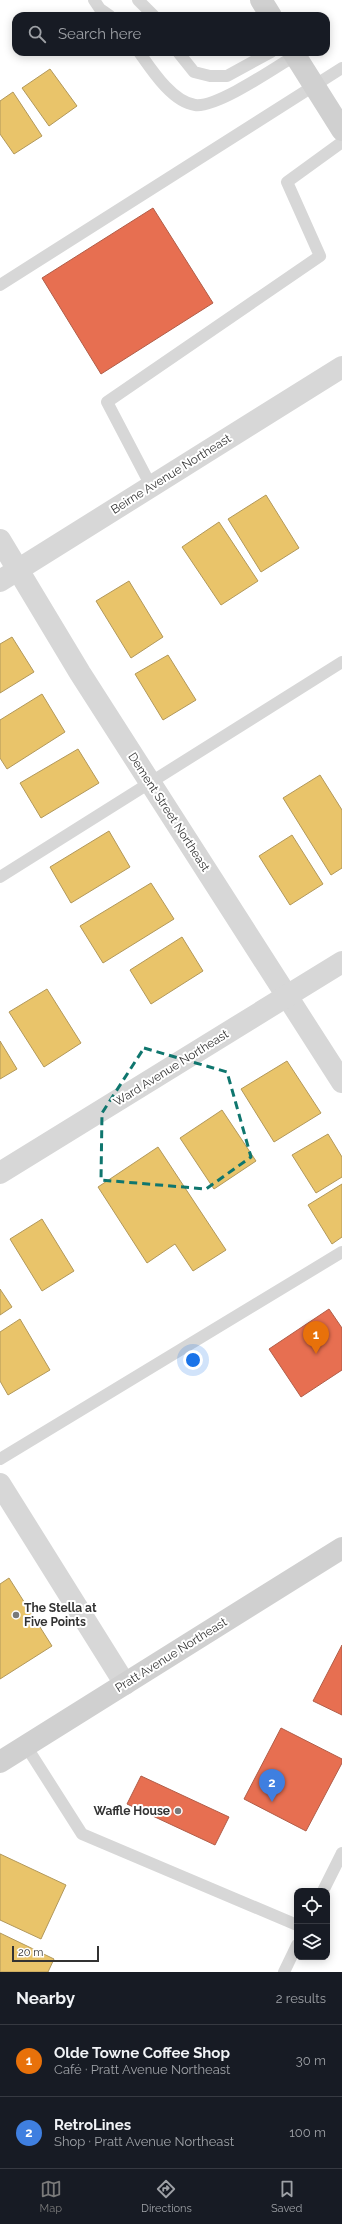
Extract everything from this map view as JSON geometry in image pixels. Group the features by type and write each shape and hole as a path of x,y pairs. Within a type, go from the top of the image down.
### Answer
{"main road":[{"path":"261,0 268,12"},
{"path":"296,56 342,130"},
{"name":"Pratt Avenue Northeast","path":"0,1762 342,1548"}],"street":[{"name":"Beirne Avenue Northeast","path":"9,575 342,367"},
{"name":"Dement Street Northeast","path":"0,540 9,575 80,673 342,1082"},
{"name":"Ward Avenue Northeast","path":"0,1173 342,962"},
{"path":"0,1484 125,1684"}],"lane":[{"path":"94,0 100,9 104,12"},
{"path":"138,0 150,12"},
{"path":"142,56 154,74 175,96 196,105 219,99 246,86 292,56"},
{"path":"181,56 194,72 210,76 227,76 264,56"},
{"path":"0,285 342,68"},
{"path":"151,486 107,402 320,256 287,182 342,142"},
{"path":"0,877 342,662"},
{"path":"0,1459 342,1252"},
{"path":"26,1746 82,1834 295,1924"},
{"path":"324,1888 342,1853"},
{"path":"284,1972 294,1951"}],"highlighted area":[{"path":"144,1048 227,1072 251,1157 206,1189 101,1180 102,1113"}],"building: Homes":[{"path":"50,69 77,106 49,126 22,88"},
{"path":"13,92 42,136 14,154 0,134 0,101"},
{"path":"266,495 299,548 261,572 228,519"},
{"path":"219,522 258,581 221,605 182,547"},
{"path":"129,581 163,637 131,658 96,601"},
{"path":"12,637 34,672 0,693 0,644"},
{"path":"168,655 196,700 163,720 135,674"},
{"path":"42,694 65,732 7,769 0,758 0,720"},
{"path":"78,749 99,783 41,818 20,783"},
{"path":"320,775 342,810 342,868 331,875 283,798"},
{"path":"109,831 130,867 71,903 50,867"},
{"path":"292,835 323,884 290,905 259,856"},
{"path":"151,883 174,919 103,963 80,926"},
{"path":"182,937 203,971 151,1004 130,970"},
{"path":"47,989 81,1043 44,1067 9,1012"},
{"path":"0,1041 17,1069 0,1079"},
{"path":"287,1061 321,1113 274,1142 241,1089"},
{"path":"222,1110 256,1161 214,1189 180,1138"},
{"path":"328,1134 342,1157 342,1177 316,1193 292,1155"},
{"path":"158,1147 226,1250 193,1271 175,1244 147,1263 98,1187"},
{"path":"342,1184 342,1237 332,1244 308,1205"},
{"path":"42,1219 74,1271 42,1291 10,1239"},
{"path":"0,1289 12,1307 0,1315"},
{"path":"20,1319 50,1370 8,1395 0,1381 0,1332"},
{"name":"The Stella at Five Points","path":"9,1578 52,1646 0,1679 0,1584"},
{"path":"0,1854 66,1885 41,1939 0,1920"},
{"path":"0,1933 54,1959 48,1972 0,1972"}],"building: Shops":[{"path":"153,208 213,303 101,374 42,278"},
{"path":"329,1309 342,1328 342,1370 301,1397 269,1349"},
{"path":"342,1645 342,1715 313,1701"},
{"path":"281,1728 342,1759 342,1763 306,1831 244,1799"},
{"name":"Waffle House","path":"141,1776 229,1817 215,1845 127,1804"}],"place":[{"name":"Olde Towne Coffee Shop","path":"316,1354"},
{"name":"The Stella at Five Points","path":"16,1615"},
{"name":"RetroLines","path":"272,1802"},
{"name":"Waffle House","path":"178,1811"}]}
